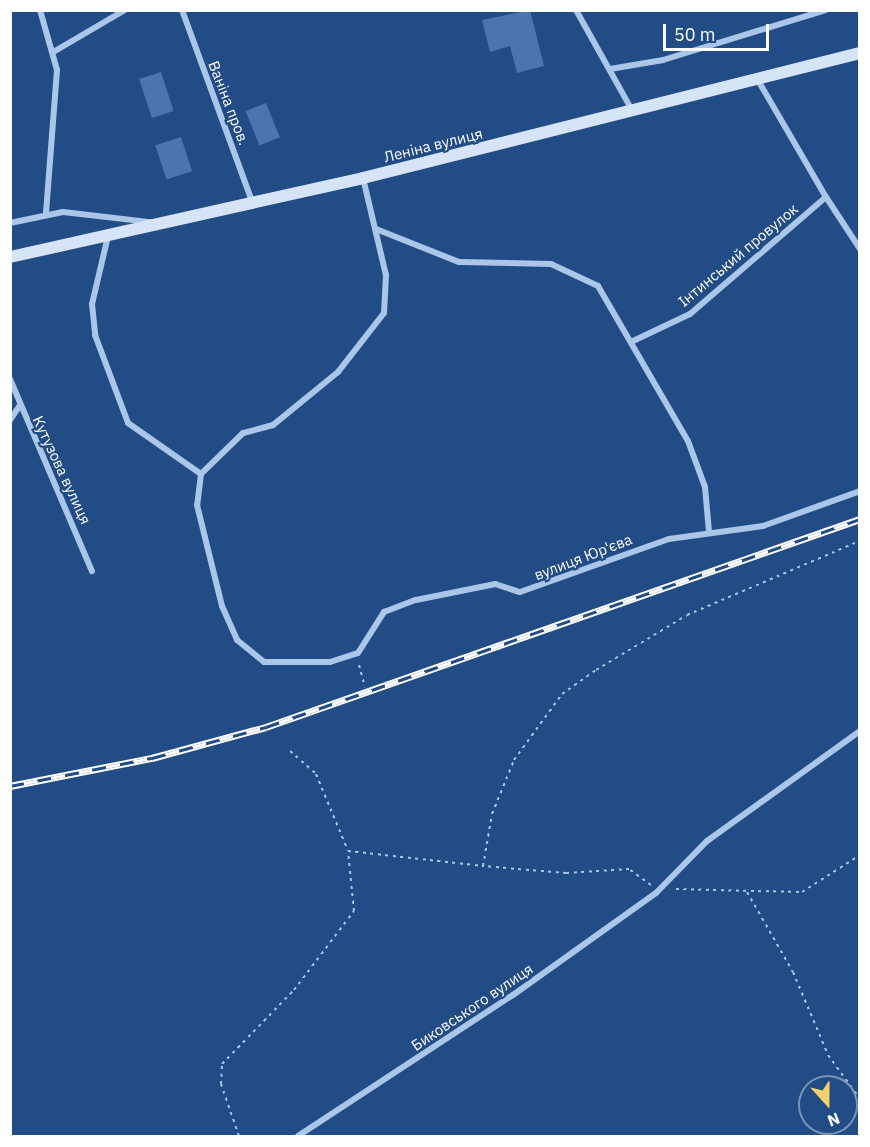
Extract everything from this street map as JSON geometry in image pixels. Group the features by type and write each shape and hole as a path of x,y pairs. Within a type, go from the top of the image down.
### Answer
{"main road":[{"name":"Леніна вулиця","path":"10,257 363,178 633,110 759,82 860,53"}],"street":[{"path":"40,10 55,51 57,108 46,214"},
{"path":"55,51 125,10"},
{"name":"Ваніна пров.","path":"182,10 253,204"},
{"path":"576,10 633,110"},
{"path":"610,69 663,60 826,10"},
{"path":"759,82 860,249"},
{"path":"352,656 330,662 264,662 237,640 222,606 197,505 201,474 243,433 273,425 306,400 375,329 389,292 363,178"},
{"name":"Інтинський провулок","path":"633,341 690,314 826,196"},
{"path":"10,223 46,214 81,212 162,224"},
{"path":"376,229 459,262 520,260 568,268 598,286 633,341 697,462 710,532"},
{"path":"108,236 92,304 95,335 128,423 201,474"},
{"name":"Кутузова вулиця","path":"10,379 92,571"},
{"path":"10,420 20,405"},
{"name":"вулиця Юр'єва","path":"352,656 384,612 416,600 495,584 520,592 555,583 626,552 710,532 763,526 860,491"},
{"name":"Биковського вулиця","path":"298,1137 513,995 656,892 707,841 860,731"}],"path":[{"path":"483,866 492,814 514,760 562,694 687,615 860,541"},
{"path":"352,656 365,673 365,687"},
{"path":"239,1137 222,1084 222,1064 294,990 354,911 348,851 316,774 290,752"},
{"path":"348,851 566,873 629,869 647,878 656,892 714,888 747,892 802,892 860,855"},
{"path":"747,892 793,972 828,1055 860,1099"}],"building":[{"path":"530,10 544,66 517,73 510,46 490,52 482,20"},
{"path":"161,72 174,111 152,118 139,79"},
{"path":"266,103 280,137 259,146 246,111"},
{"path":"181,137 192,171 166,180 155,145"}],"railway":[{"path":"10,786 152,758 266,727 860,519"}]}
